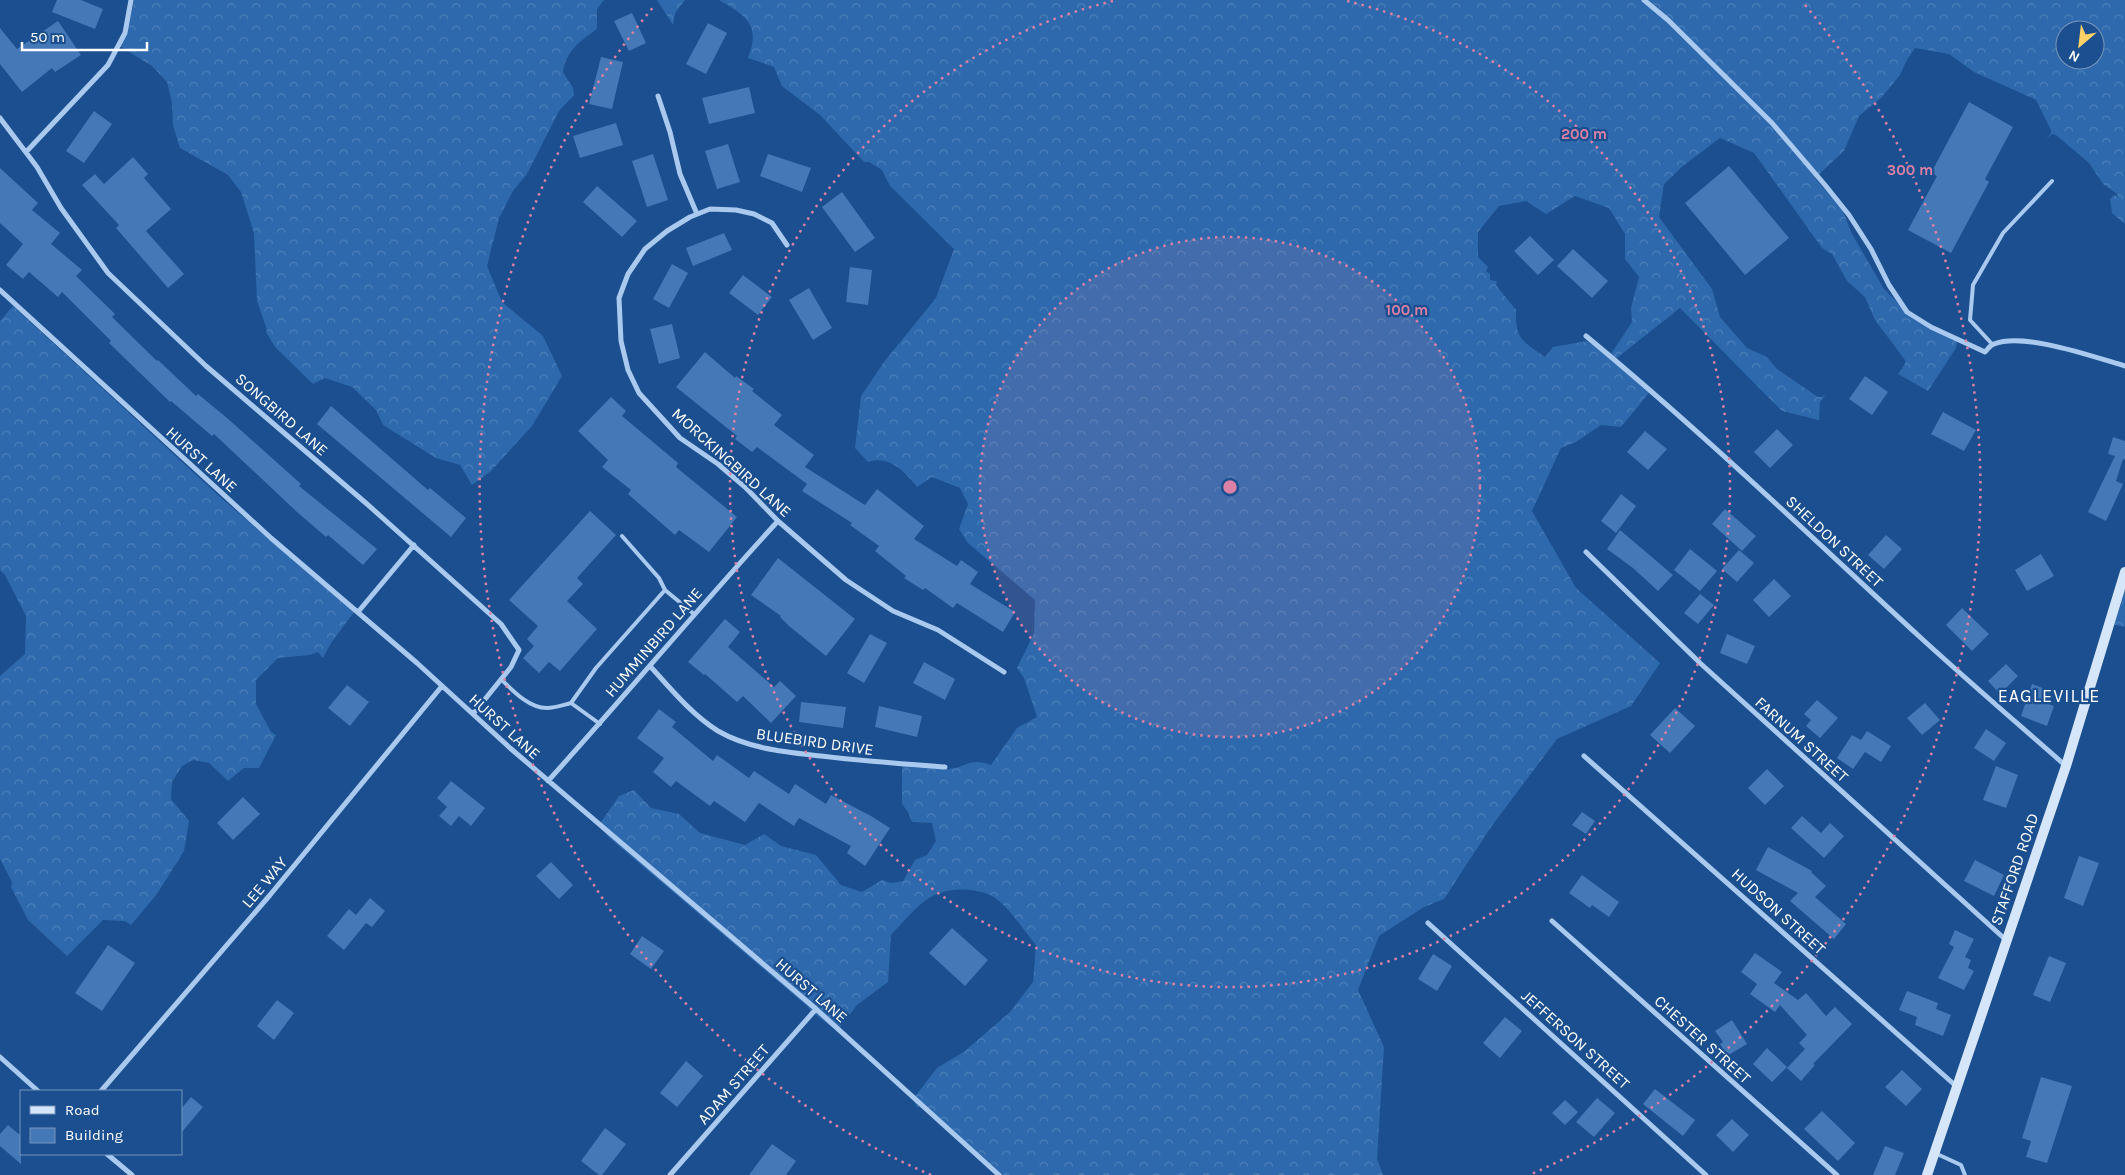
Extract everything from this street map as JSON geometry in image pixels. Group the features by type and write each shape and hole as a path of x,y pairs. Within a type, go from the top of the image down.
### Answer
{"main road":[{"name":"STAFFORD ROAD","path":"1927,1175 2066,766 2125,572"}],"street":[{"path":"26,152 108,65 125,33 131,0"},
{"path":"1644,0 1668,20 1772,122 1849,215 1871,249 1889,285 1907,312 1930,327 1985,352 1992,344 2013,340 2048,345 2125,366"},
{"path":"658,96 670,132 680,174 697,214"},
{"name":"SONGBIRD LANE","path":"0,118 37,167 61,208 108,273 206,366 414,545 501,624 519,650 511,667 473,714"},
{"name":"MORCKINGBIRD LANE","path":"787,245 772,223 754,214 736,210 710,209 697,214 666,232 645,249 628,274 619,298 621,342 626,361 639,393 680,438 718,464 745,487 778,521 846,580 893,611 938,630 1004,672"},
{"name":"HURST LANE","path":"0,290 264,531 548,781 816,1009 999,1175"},
{"name":"SHELDON STREET","path":"1586,336 1662,399 1920,637 2066,766"},
{"name":"HUMMINBIRD LANE","path":"548,781 778,521"},
{"path":"358,612 414,545"},
{"name":"FARNUM STREET","path":"1586,552 1700,662 2006,940"},
{"name":"BLUEBIRD DRIVE","path":"650,666 682,701 718,730 746,744 777,751 825,757 945,767"},
{"name":"LEE WAY","path":"102,1090 270,895 442,686"},
{"name":"HUDSON STREET","path":"1584,756 1957,1086"},
{"name":"CHESTER STREET","path":"1552,921 1837,1175"},
{"name":"JEFFERSON STREET","path":"1428,922 1706,1175"},
{"name":"ADAM STREET","path":"670,1175 816,1009"},
{"path":"0,1057 37,1090"},
{"path":"109,1155 132,1175"}],"lane":[{"path":"1992,344 1970,320 1973,285 2003,233 2052,181"},
{"path":"622,536 659,578 665,590 694,614"},
{"path":"570,704 596,668 665,590"},
{"path":"501,679 520,697 531,703 546,708 570,704 600,724"},
{"path":"1934,1152 1961,1165 1965,1175"}],"green space":[{"path":"134,0 604,0 597,9 597,29 575,47 565,64 563,72 573,88 574,95 559,111 527,174 513,191 499,218 487,266 502,302 543,336 562,376 532,426 491,471 472,485 460,465 436,458 383,425 376,410 352,387 325,378 313,384 275,347 266,332 267,330 257,301 254,233 241,192 228,175 180,148 173,125 172,103 167,82 152,66 118,45 130,19"},
{"path":"657,0 685,0 675,13 673,25"},
{"path":"719,0 2125,0 2125,224 2112,213 2110,199 2114,195 2118,197 2117,194 2103,184 2089,163 2056,135 2052,134 2046,139 2051,130 2036,100 1974,72 1949,54 1915,48 1900,75 1882,97 1859,116 1844,151 1815,178 1843,211 1852,234 1884,289 1904,309 1957,342 1956,348 1928,391 1898,374 1905,364 1905,360 1875,320 1865,297 1847,281 1832,254 1822,248 1754,153 1720,138 1683,166 1664,184 1659,217 1712,289 1720,317 1747,348 1767,357 1777,369 1818,397 1826,394 1820,402 1819,420 1782,411 1680,308 1613,361 1649,393 1621,427 1601,425 1576,442 1561,448 1532,511 1576,588 1660,663 1631,706 1557,739 1491,827 1444,899 1424,907 1379,936 1358,990 1384,1047 1377,1159 1383,1175 996,1175 921,1107 917,1107 913,1099 937,1068 965,1051 1010,1012 1033,982 1036,945 999,901 982,892 957,890 934,895 925,901 891,935 888,982 857,1005 837,1031 812,1012 613,841 599,825 619,796 634,790 651,808 679,814 700,833 745,845 764,834 781,846 816,855 841,885 862,892 882,880 891,883 903,881 915,860 927,855 936,841 932,823 912,822 902,804 902,769 904,764 943,769 955,768 973,762 991,765 1017,728 1037,717 1024,678 1017,668 1034,633 1035,600 968,543 959,529 968,504 960,488 932,477 917,487 896,466 876,460 868,462 855,448 861,396 884,362 936,298 954,249 890,186 882,170 869,162 864,162 820,115 782,86 774,67 748,58 752,46 752,29 737,11","holes":["1575,196 1609,208 1625,234 1625,259 1639,277 1631,308 1632,322 1609,357 1587,341 1553,347 1545,357 1522,339 1517,328 1516,310 1496,285 1497,281 1490,280 1490,274 1486,271 1488,267 1478,257 1478,232 1499,206 1526,201 1546,214"]},
{"path":"13,306 220,497 354,612 331,643 323,658 318,652 309,655 278,658 256,680 256,704 271,732 276,735 259,768 244,768 228,781 209,763 193,760 182,766 172,782 171,799 189,821 184,851 157,894 131,925 125,921 103,920 67,956 28,920 11,887 12,882 0,859 0,676 25,654 26,616 5,575 0,570 0,321"},
{"path":"2125,591 2125,627 2111,624"}],"building":[{"path":"57,0 81,0 103,9 95,29 52,12"},
{"path":"632,13 646,43 629,51 614,21"},
{"path":"58,21 81,55 55,72 52,68 22,92 0,64 0,28 17,49"},
{"path":"708,23 727,33 706,74 686,64"},
{"path":"601,57 623,62 612,109 589,104"},
{"path":"749,87 755,113 709,124 702,98"},
{"path":"1969,102 2013,127 1985,179 1989,182 1951,253 1908,230 1937,176 1931,173"},
{"path":"94,111 112,124 84,163 66,151"},
{"path":"616,123 623,145 580,158 573,136"},
{"path":"728,144 740,182 717,189 705,151"},
{"path":"653,154 668,200 647,207 632,161"},
{"path":"768,154 811,168 802,192 760,176"},
{"path":"133,157 148,174 144,178 171,209 146,231 184,274 168,288 116,228 119,225 82,185 95,174 104,184"},
{"path":"1729,166 1789,238 1745,275 1685,203"},
{"path":"0,168 38,203 32,210 60,233 51,244 82,270 76,276 115,314 112,317 196,396 198,394 227,418 301,484 299,486 377,549 363,565 297,512 214,434 212,436 170,402 109,343 111,341 62,292 58,297 29,272 23,279 6,265 23,244 0,223"},
{"path":"597,186 637,221 622,237 583,202"},
{"path":"842,192 875,238 855,252 822,207"},
{"path":"724,233 732,250 693,266 686,248"},
{"path":"1530,236 1554,260 1538,275 1514,251"},
{"path":"1573,249 1608,281 1592,298 1557,266"},
{"path":"672,264 688,273 669,308 653,299"},
{"path":"850,267 872,270 868,305 846,302"},
{"path":"743,275 772,297 758,315 729,293"},
{"path":"809,288 832,328 813,340 789,300"},
{"path":"672,324 680,358 659,364 650,329"},
{"path":"705,352 735,378 736,376 754,389 752,391 782,415 774,425 814,455 805,467 865,505 877,489 924,526 914,539 957,566 961,560 978,572 970,584 1015,612 1003,632 957,603 953,608 925,588 923,590 904,578 906,576 875,551 879,546 850,525 852,523 802,491 807,484 757,447 752,452 735,439 737,436 676,387"},
{"path":"1865,376 1888,392 1872,415 1849,399"},
{"path":"611,397 626,411 622,416 678,463 676,467 737,517 709,552 679,530 675,535 628,494 631,490 602,467 608,460 578,431"},
{"path":"331,406 428,490 430,488 466,518 451,537 317,424"},
{"path":"1943,412 1976,430 1964,451 1931,434"},
{"path":"1777,429 1793,445 1770,468 1754,452"},
{"path":"1645,431 1667,449 1648,470 1627,452"},
{"path":"2113,437 2125,441 2125,460 2123,459 2116,481 2123,484 2106,521 2088,512 2115,456 2108,454"},
{"path":"1621,494 1636,506 1616,533 1601,521"},
{"path":"1725,509 1756,536 1742,551 1712,524"},
{"path":"590,511 616,535 577,578 583,584 567,601 597,629 560,671 549,662 539,673 523,658 534,646 527,639 538,626 509,600"},
{"path":"1620,530 1673,575 1658,591 1633,568 1607,549"},
{"path":"1886,535 1902,549 1884,569 1868,555"},
{"path":"1690,549 1717,571 1700,591 1674,570"},
{"path":"1739,550 1754,563 1737,582 1722,569"},
{"path":"2041,554 2054,576 2027,591 2015,570"},
{"path":"778,558 855,619 826,656 789,626 781,616 751,595"},
{"path":"1774,579 1791,596 1769,617 1753,600"},
{"path":"1700,594 1714,605 1698,624 1684,613"},
{"path":"1962,608 1989,634 1972,651 1946,625"},
{"path":"725,619 740,632 728,647 774,687 780,681 796,696 771,723 743,696 737,702 688,662"},
{"path":"870,634 887,643 864,683 847,673"},
{"path":"1727,634 1755,646 1747,664 1720,653"},
{"path":"924,662 955,679 945,700 913,683"},
{"path":"2006,664 2018,676 2000,694 1988,681"},
{"path":"2032,684 2051,691 2046,703 2054,706 2047,726 2021,716"},
{"path":"347,685 369,702 350,726 328,708"},
{"path":"1817,700 1838,718 1820,738 1806,726 1811,720 1804,714"},
{"path":"801,702 846,707 843,728 799,722"},
{"path":"1925,703 1940,720 1922,735 1907,718"},
{"path":"879,706 922,716 917,737 875,727"},
{"path":"1675,708 1695,726 1670,753 1650,735"},
{"path":"659,709 676,722 672,727 713,761 717,755 749,778 754,771 789,794 795,784 826,804 831,795 890,828 865,866 847,853 851,846 799,818 794,826 759,803 745,822 714,801 710,806 676,781 671,787 653,772 664,758 637,738"},
{"path":"1986,729 2006,743 1994,761 1974,748"},
{"path":"1867,731 1891,746 1881,762 1865,752 1853,769 1837,758 1852,735 1861,740"},
{"path":"1996,766 2018,775 2006,808 1983,800"},
{"path":"1767,769 1784,786 1765,805 1748,788"},
{"path":"451,781 485,808 471,826 459,816 451,826 439,816 447,807 437,798"},
{"path":"243,797 260,814 233,840 217,823"},
{"path":"1582,812 1595,821 1586,834 1572,825"},
{"path":"1802,816 1821,833 1830,823 1844,836 1824,858 1791,828"},
{"path":"1768,847 1812,871 1826,886 1815,897 1846,924 1834,939 1790,901 1798,893 1756,870"},
{"path":"2079,856 2099,863 2083,906 2064,898"},
{"path":"1975,860 2004,875 1994,896 1964,881"},
{"path":"551,862 573,885 559,899 536,876"},
{"path":"1582,875 1619,902 1609,917 1592,905 1590,908 1569,893"},
{"path":"370,898 385,911 372,927 366,923 344,950 327,936 349,909 356,915"},
{"path":"952,928 988,960 965,986 929,953"},
{"path":"1955,930 1974,939 1965,957 1971,960 1968,968 1974,971 1964,990 1938,978 1954,947 1949,944"},
{"path":"642,936 664,951 651,969 630,954"},
{"path":"108,945 135,963 102,1011 75,993"},
{"path":"1755,953 1782,972 1774,983 1798,1000 1806,993 1826,1016 1835,1007 1852,1024 1813,1064 1815,1065 1801,1081 1787,1068 1805,1049 1799,1043 1807,1035 1780,1005 1775,1012 1750,994 1757,984 1741,972"},
{"path":"1433,954 1452,966 1437,991 1418,979"},
{"path":"2049,956 2066,963 2050,1002 2033,995"},
{"path":"1907,991 1938,1003 1936,1009 1951,1015 1943,1036 1915,1025 1917,1017 1899,1010"},
{"path":"277,1000 294,1013 274,1040 257,1026"},
{"path":"1505,1017 1522,1031 1500,1058 1483,1043"},
{"path":"1732,1020 1747,1044 1727,1056 1720,1044 1723,1042 1715,1031"},
{"path":"1767,1048 1787,1067 1772,1082 1753,1064"},
{"path":"686,1061 703,1076 677,1107 660,1093"},
{"path":"1902,1070 1922,1089 1906,1106 1885,1087"},
{"path":"2041,1077 2072,1086 2047,1163 2026,1157 2031,1141 2022,1138"},
{"path":"1655,1089 1695,1120 1683,1136 1643,1104"},
{"path":"191,1097 203,1107 182,1132 182,1108"},
{"path":"1597,1098 1615,1113 1594,1137 1576,1122"},
{"path":"1565,1100 1578,1112 1565,1125 1552,1113"},
{"path":"1822,1111 1855,1143 1838,1161 1804,1129"},
{"path":"1732,1119 1749,1135 1733,1152 1716,1135"},
{"path":"8,1125 20,1135 21,1164 0,1146 0,1134"},
{"path":"605,1128 626,1144 602,1175 599,1175 581,1161"},
{"path":"772,1144 796,1161 786,1175 749,1175"},
{"path":"1885,1146 1904,1153 1895,1175 1873,1175"}],"district":[{"name":"EAGLEVILLE","path":"2049,696"}]}
